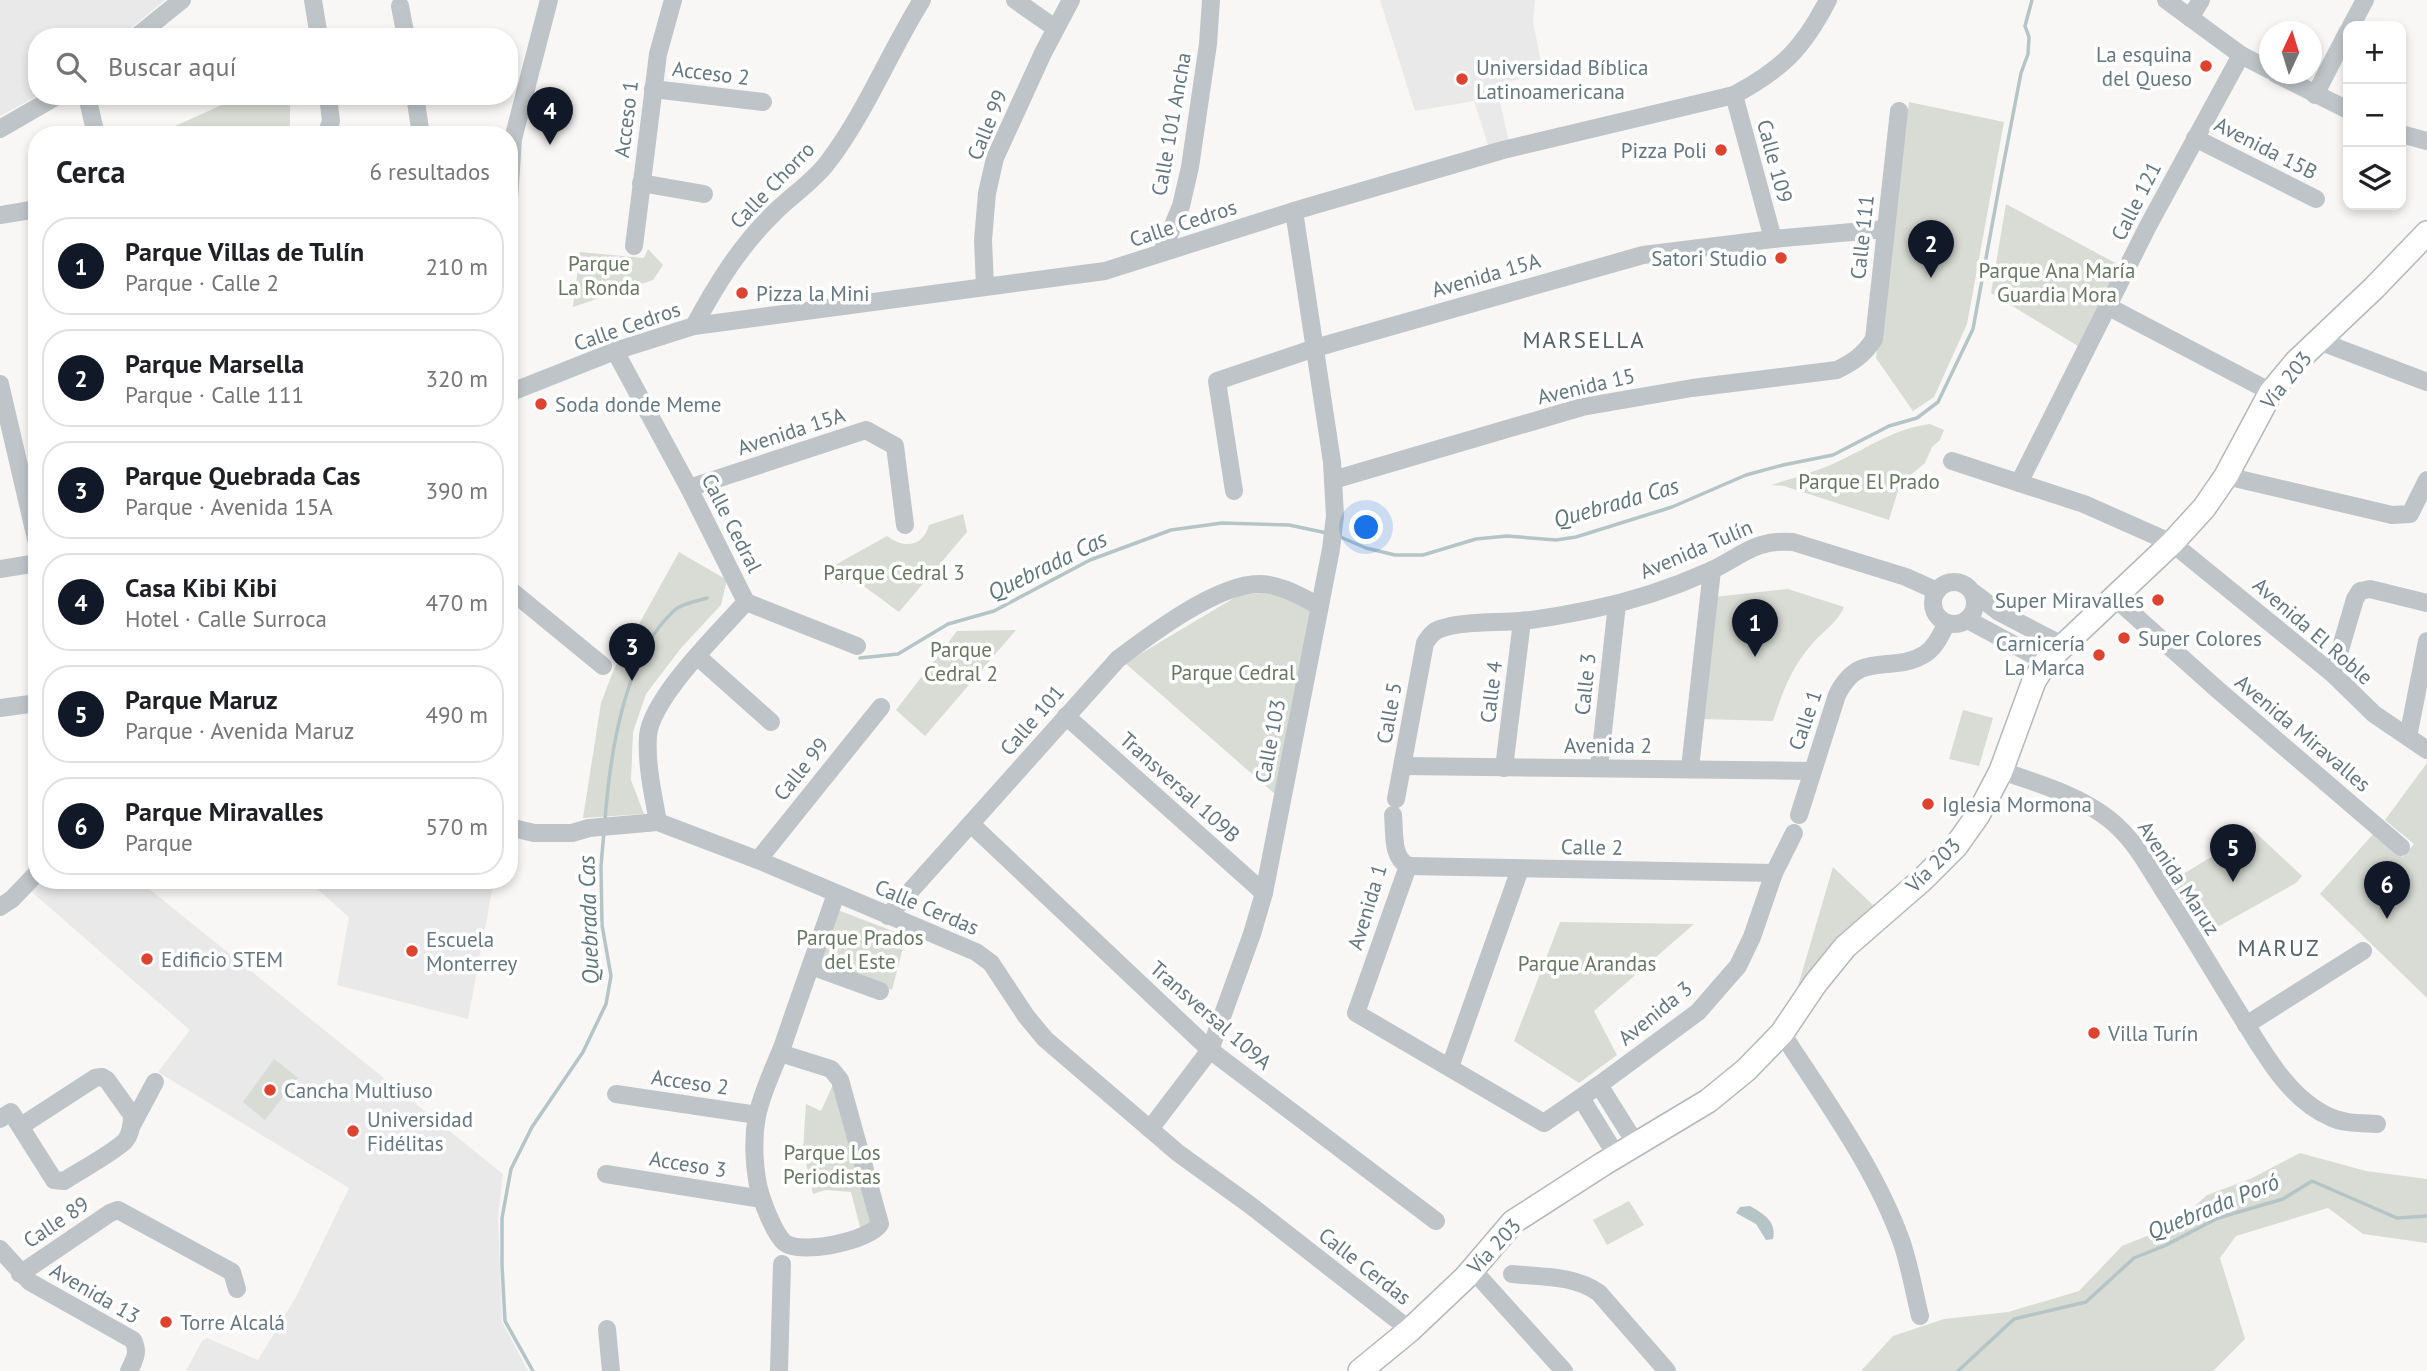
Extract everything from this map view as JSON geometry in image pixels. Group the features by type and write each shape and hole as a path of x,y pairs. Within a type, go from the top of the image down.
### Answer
{"main road":[{"name":"Vía 203","path":"1360,1371 1410,1331 1472,1269 1513,1222 1708,1101 1746,1070 1782,1033 1815,984 1846,947 1922,880 1955,846 1978,814 2001,771 2024,705 2046,662 2172,543 2204,508 2226,476 2271,392 2296,362 2427,233"}],"street":[{"path":"147,28 182,0"},
{"path":"313,0 318,28"},
{"path":"516,126 548,0"},
{"name":"Acceso 1","path":"634,246 658,54 673,0"},
{"name":"Calle Chorro","path":"694,326 712,292 755,232 827,164 854,124 922,0"},
{"path":"1015,0 1055,28"},
{"name":"Calle 99","path":"985,286 983,240 986,204 995,158 1055,28 1071,0"},
{"name":"Calle 101 Ancha","path":"1163,253 1181,206 1190,167 1208,44 1211,0"},
{"name":"Calle Cedros","path":"518,391 615,351 694,326 1105,271 1294,211 1503,150 1734,95 1765,78 1798,49 1828,0"},
{"path":"2166,0 2241,55 2259,64"},
{"path":"2190,18 2201,0"},
{"path":"2354,21 2365,0"},
{"path":"400,6 404,28"},
{"path":"2315,95 2343,41"},
{"name":"Calle 121","path":"2019,483 2148,226 2241,55"},
{"path":"2295,84 2343,108"},
{"name":"Acceso 2","path":"653,89 763,103"},
{"name":"Calle 109","path":"1734,95 1773,239"},
{"path":"0,129 41,105"},
{"path":"89,105 94,126"},
{"path":"329,105 329,126"},
{"path":"416,105 420,126"},
{"name":"Calle 111","path":"1855,361 1866,352 1874,339 1899,111"},
{"path":"2406,135 2427,141"},
{"name":"Avenida 15B","path":"2195,138 2316,199"},
{"path":"641,183 704,194"},
{"path":"0,215 28,210"},
{"name":"Calle 103","path":"1150,1129 1210,1050 1252,934 1264,893 1331,549 1335,516 1333,480 1294,211"},
{"name":"Avenida 15A","path":"1234,491 1217,381 1315,348 1643,255 1886,229"},
{"path":"2109,307 2271,392"},
{"path":"2319,341 2427,382"},
{"name":"Calle Cedral","path":"615,351 689,488 746,602 697,656 657,710 648,734 651,779 658,822"},
{"name":"Avenida 15","path":"1333,480 1582,407 1692,388 1837,370 1855,361"},
{"path":"0,384 28,504"},
{"name":"Avenida 15A","path":"689,488 866,430 895,446 905,525"},
{"path":"1952,461 2084,504 2172,543"},
{"path":"2226,476 2392,515 2410,514 2427,480"},
{"name":"Avenida Tulín","path":"1429,636 1438,629 1450,626 1522,621 1617,604 1661,591 1712,570 1746,549 1771,542 1786,541 1906,577 1937,591"},
{"name":"Avenida El Roble","path":"2172,543 2333,674 2374,714 2427,750"},
{"path":"0,569 28,565"},
{"path":"1690,768 1712,570"},
{"path":"1974,593 1975,611 1961,624 1941,620 1934,610 1933,603 1942,585 1963,583 1999,612 2062,645"},
{"name":"Calle 101","path":"888,916 1118,659 1159,629 1237,586 1260,584 1282,588 1319,606"},
{"path":"2333,674 2355,599 2360,592 2370,589 2427,603"},
{"path":"518,596 603,666"},
{"name":"Avenida Miravalles","path":"2115,597 2218,690 2401,847"},
{"path":"746,602 857,646"},
{"name":"Calle 3","path":"1599,768 1617,604"},
{"path":"1968,620 2046,662"},
{"name":"Calle 4","path":"1504,768 1522,621"},
{"name":"Calle 1","path":"1799,815 1842,684 1867,666 1916,659 1927,653 1935,646 1947,623"},
{"name":"Calle 5","path":"1395,807 1423,651 1429,636"},
{"path":"2408,737 2427,641"},
{"path":"697,656 771,723"},
{"path":"0,708 28,704"},
{"name":"Calle 99","path":"758,860 881,707"},
{"name":"Transversal 109B","path":"1066,716 1264,893"},
{"name":"Avenida 2","path":"1404,766 1812,771"},
{"name":"Avenida Maruz","path":"2001,771 2044,785 2105,815 2121,829 2138,850 2275,1073 2329,1117 2351,1123 2377,1124"},
{"name":"Avenida 1","path":"1395,807 1396,852 1408,866 1356,1013 1450,1067"},
{"name":"Calle Cerdas","path":"518,829 534,833 572,833 590,828 658,822 758,860 976,952 991,962 1026,1016 1045,1039 1150,1129 1410,1331"},
{"name":"Transversal 109A","path":"971,824 1210,1050 1436,1222"},
{"name":"Avenida 3","path":"1450,1067 1544,1123 1581,1098 1698,1012 1738,966 1752,937 1774,873 1794,833"},
{"name":"Calle 2","path":"1408,866 1774,873"},
{"path":"1450,1067 1520,869"},
{"path":"4,897 28,880"},
{"path":"780,1053 831,1069 840,1080 880,1224 872,1233 851,1241 824,1245 786,1244 779,1236 762,1199 755,1166 757,1115 836,894"},
{"path":"2246,1025 2363,951"},
{"path":"811,966 880,991"},
{"path":"1782,1033 1850,1140 1882,1197 1902,1244 1920,1316"},
{"path":"131,1128 132,1115 102,1077 11,1119 54,1180 64,1181 125,1141 155,1082"},
{"path":"1600,1085 1626,1150"},
{"name":"Acceso 2","path":"616,1094 757,1115"},
{"path":"1581,1098 1626,1150"},
{"name":"Acceso 3","path":"606,1174 762,1199"},
{"name":"Calle 89","path":"20,1274 118,1210 232,1272 237,1289"},
{"name":"Avenida 13","path":"0,1250 20,1274 46,1293 133,1340 137,1347 136,1357 129,1371"},
{"path":"779,1371 782,1264"},
{"path":"1472,1269 1564,1371"},
{"path":"1512,1274 1579,1282 1591,1287 1667,1371"},
{"path":"607,1329 611,1371"}],"shaded area":[{"path":"0,0 165,0 131,28 28,28 28,101 0,116"},
{"name":"Universidad Bíblica Latinoamericana","path":"1380,0 1535,0 1533,21 1543,73 1496,85 1509,142 1489,148 1474,101 1415,111"},
{"name":"Universidad Fidélitas","path":"28,889 149,889 503,1174 498,1219 502,1322 528,1371 186,1371 202,1341 207,1338 258,1360 297,1295 349,1188 158,1072 190,1030"},
{"name":"Escuela Monterrey","path":"317,889 492,889 468,1019 337,985 349,917"},
{"path":"1750,1206 1771,1223 1773,1239 1766,1240 1756,1224 1736,1213 1740,1207"}],"green space":[{"path":"1909,102 2004,122 1967,324 1934,397 1913,411 1876,358"},
{"path":"222,105 290,105 290,126 175,126"},
{"name":"Parque Ana María Guardia Mora","path":"2006,204 2119,265 2078,346 1991,293"},
{"name":"Parque La Ronda","path":"648,249 663,265 653,280 573,307 580,252 644,258"},
{"name":"Parque El Prado","path":"1930,424 1944,430 1940,440 1932,447 1925,463 1900,484 1889,520 1784,486 1771,485 1831,465 1894,434"},
{"name":"Parque Cedral 3","path":"963,514 967,532 899,612 835,565 887,536 900,543 918,542 929,525"},
{"path":"679,552 727,580 721,605 681,648 646,694 633,732 631,780 644,814 583,818 601,703 614,669"},
{"path":"1788,589 1844,607 1798,662 1773,721 1701,719 1714,597"},
{"name":"Parque Cedral","path":"1262,593 1283,597 1310,611 1275,794 1125,663 1239,595"},
{"name":"Parque Cedral 2","path":"1016,630 925,736 896,710 957,631"},
{"path":"1963,710 1993,718 1979,766 1949,759"},
{"path":"2427,763 2427,998 2320,894 2374,833 2403,857 2414,844 2385,820"},
{"path":"2254,831 2302,876 2296,883 2205,934 2170,882"},
{"path":"1833,867 1874,906 1798,986"},
{"name":"Parque Prados del Este","path":"835,909 906,936 892,990 816,963"},
{"name":"Parque Arandas","path":"1560,922 1694,924 1594,1011 1617,1055 1579,1083 1514,1041"},
{"name":"Cancha Multiuso","path":"274,1059 298,1078 265,1120 243,1102"},
{"name":"Parque Los Periodistas","path":"835,1080 874,1219 861,1231 851,1192 826,1190 813,1194 803,1150 806,1104 821,1111"},
{"path":"2300,1153 2366,1171 2427,1179 2427,1243 2363,1234 2328,1208 2236,1236 2220,1258 2245,1339 2213,1371 1861,1371 1893,1336 1944,1319 2008,1312 2079,1291 2122,1246 2174,1225 2207,1195 2250,1179"},
{"path":"1629,1201 1644,1225 1607,1245 1593,1220"}],"waterway":[{"name":"Quebrada Cas","path":"1338,536 1366,548 1395,555 1423,555 1476,539 1507,536 1556,540 1576,537 1672,507 1746,475 1833,455 1889,426 1917,418 1938,402 1973,329 2021,73 2028,54 2029,37 2025,26 2032,0"},
{"name":"Quebrada Cas","path":"860,658 898,654 948,624 994,611 1090,560 1171,530 1222,523 1289,525 1327,533"},
{"name":"Quebrada Cas","path":"605,820 616,736 632,678 658,628 676,609 707,598"},
{"name":"Quebrada Cas","path":"533,1371 505,1321 502,1218 511,1169 532,1127 583,1052 606,1004 611,976 602,925 601,866 604,831"},
{"name":"Quebrada Poró","path":"1958,1371 2014,1319 2086,1302 2134,1258 2218,1218 2283,1199 2312,1181 2397,1218 2427,1216"}],"place":[{"name":"La esquina del Queso","path":"2206,66"},
{"name":"Universidad Bíblica Latinoamericana","path":"1462,79"},
{"name":"Casa Kibi Kibi","path":"550,145"},
{"name":"Pizza Poli","path":"1721,150"},
{"name":"Satori Studio","path":"1781,258"},
{"name":"Parque Marsella","path":"1931,278"},
{"name":"Pizza la Mini","path":"742,293"},
{"name":"Soda donde Meme","path":"541,404"},
{"name":"Super Miravalles","path":"2158,600"},
{"name":"Super Colores","path":"2124,638"},
{"name":"Carnicería La Marca","path":"2099,655"},
{"name":"Parque Villas de Tulín","path":"1755,657"},
{"name":"Parque Quebrada Cas","path":"632,681"},
{"name":"Iglesia Mormona","path":"1928,804"},
{"name":"Parque Maruz","path":"2233,882"},
{"name":"Parque Miravalles","path":"2387,919"},
{"name":"Escuela Monterrey","path":"412,951"},
{"name":"Edificio STEM","path":"147,959"},
{"name":"Villa Turín","path":"2094,1033"},
{"name":"Cancha Multiuso","path":"270,1090"},
{"name":"Universidad Fidélitas","path":"353,1131"},
{"name":"Torre Alcalá","path":"166,1322"}],"district":[{"name":"MARSELLA","path":"1584,339"},
{"name":"MARUZ","path":"2279,947"}]}
